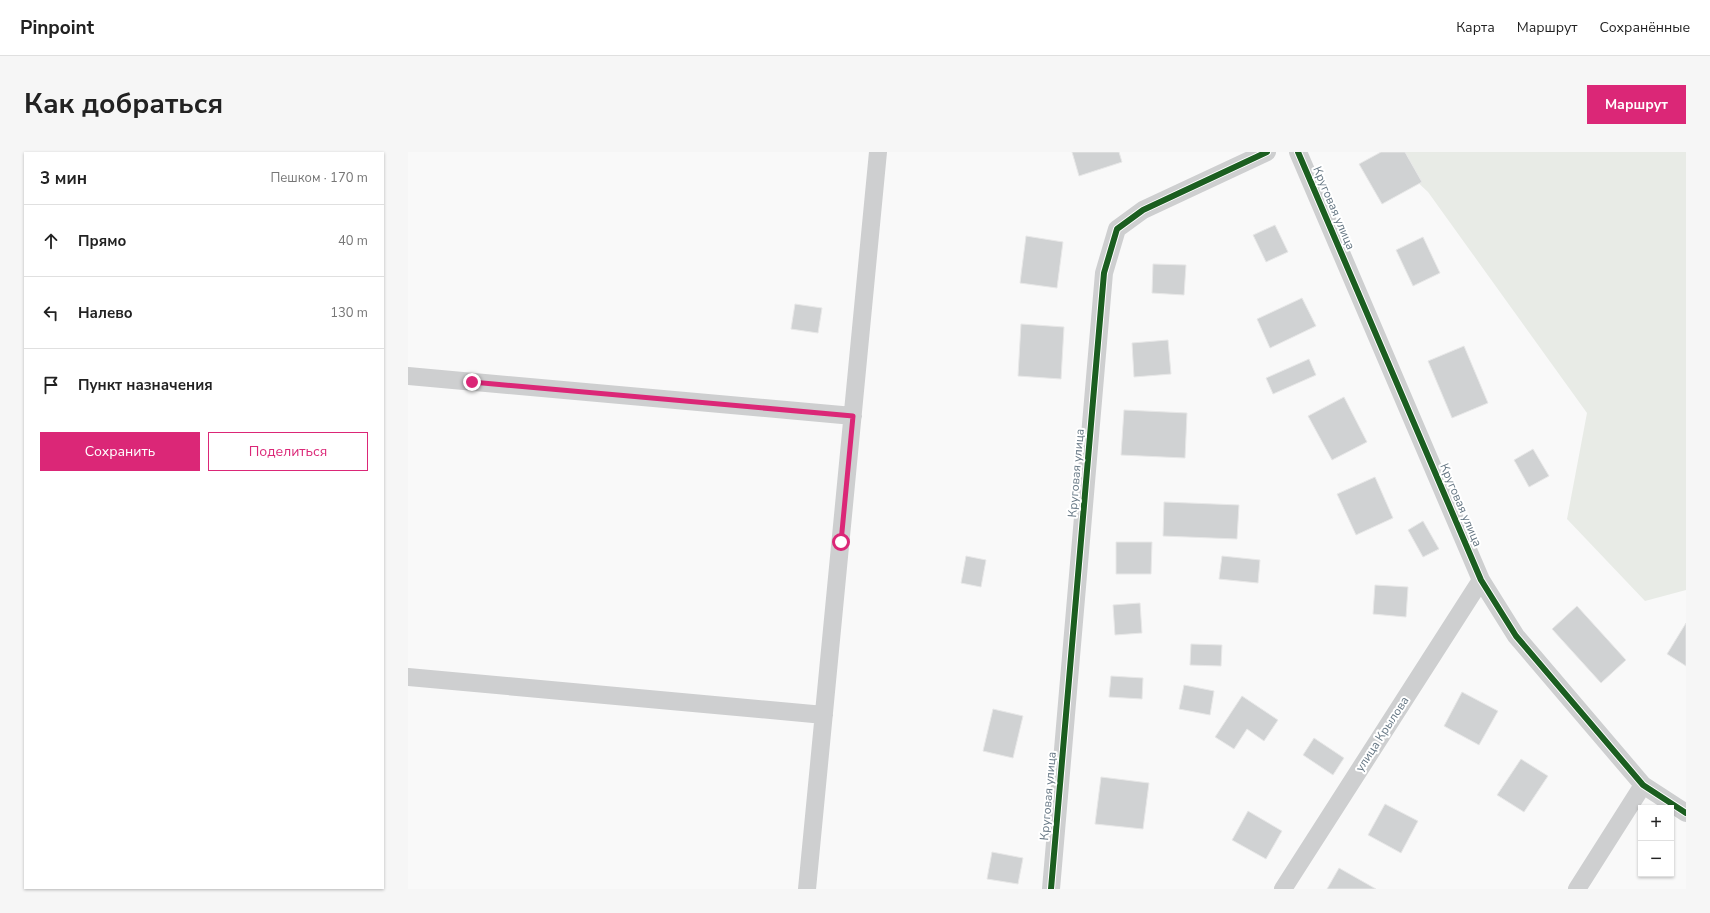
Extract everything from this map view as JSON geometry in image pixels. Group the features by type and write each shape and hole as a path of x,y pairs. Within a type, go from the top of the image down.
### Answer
{"street":[{"path":"807,889 878,152"},
{"name":"Круговая улица","path":"1051,889 1104,273 1117,229 1143,210 1267,152"},
{"name":"Круговая улица","path":"1298,152 1481,580 1516,636 1643,784 1686,813"},
{"path":"408,376 853,416"},
{"name":"улица Крылова","path":"1284,889 1481,580"},
{"path":"408,677 824,715"},
{"path":"1577,889 1643,784"}],"shaded area":[{"path":"1385,152 1686,152 1686,590 1645,601 1567,519 1587,413 1428,192"}],"building":[{"path":"1072,152 1119,152 1122,162 1079,176"},
{"path":"1381,152 1405,152 1422,182 1382,204 1359,164"},
{"path":"1275,225 1288,252 1266,262 1253,235"},
{"path":"1026,236 1063,242 1057,288 1020,283"},
{"path":"1423,237 1440,273 1413,286 1396,250"},
{"path":"1153,264 1186,265 1184,295 1152,293"},
{"path":"1302,298 1316,326 1270,348 1257,319"},
{"path":"795,304 822,308 818,333 791,329"},
{"path":"1021,324 1064,327 1061,379 1018,376"},
{"path":"1168,340 1171,374 1134,377 1132,343"},
{"path":"1464,346 1488,403 1452,418 1428,361"},
{"path":"1309,359 1316,375 1273,394 1266,378"},
{"path":"1344,397 1367,442 1332,460 1308,416"},
{"path":"1124,410 1187,413 1185,458 1121,455"},
{"path":"1533,449 1549,476 1529,487 1514,460"},
{"path":"1375,477 1393,518 1356,535 1337,494"},
{"path":"1164,502 1239,505 1237,539 1163,536"},
{"path":"1423,521 1439,549 1423,557 1408,530"},
{"path":"1116,542 1152,542 1151,574 1116,574"},
{"path":"966,556 986,560 981,587 961,583"},
{"path":"1222,556 1260,560 1258,583 1219,579"},
{"path":"1375,585 1408,587 1406,617 1373,614"},
{"path":"1140,603 1142,633 1115,635 1113,605"},
{"path":"1577,606 1626,660 1601,683 1552,629"},
{"path":"1686,623 1686,666 1667,654"},
{"path":"1191,644 1222,645 1221,666 1190,665"},
{"path":"1111,676 1143,678 1142,699 1109,697"},
{"path":"1184,685 1214,691 1210,715 1179,709"},
{"path":"1462,692 1498,711 1479,745 1444,726"},
{"path":"1242,696 1278,720 1264,741 1247,729 1234,749 1215,737"},
{"path":"993,709 1023,716 1013,758 983,751"},
{"path":"1314,738 1344,758 1333,775 1303,755"},
{"path":"1521,759 1548,776 1524,812 1497,795"},
{"path":"1101,777 1149,783 1143,829 1095,824"},
{"path":"1385,804 1418,821 1401,853 1368,835"},
{"path":"1248,811 1282,831 1266,859 1232,840"},
{"path":"992,852 1023,858 1018,884 987,879"},
{"path":"1339,868 1376,889 1327,889"}],"cycle path":[{"path":"1051,889 1104,273 1117,229 1143,210 1267,152"},
{"path":"1298,152 1481,580 1516,636 1643,785 1686,813"}],"route":[{"path":"472,382 853,416 841,542"}]}
